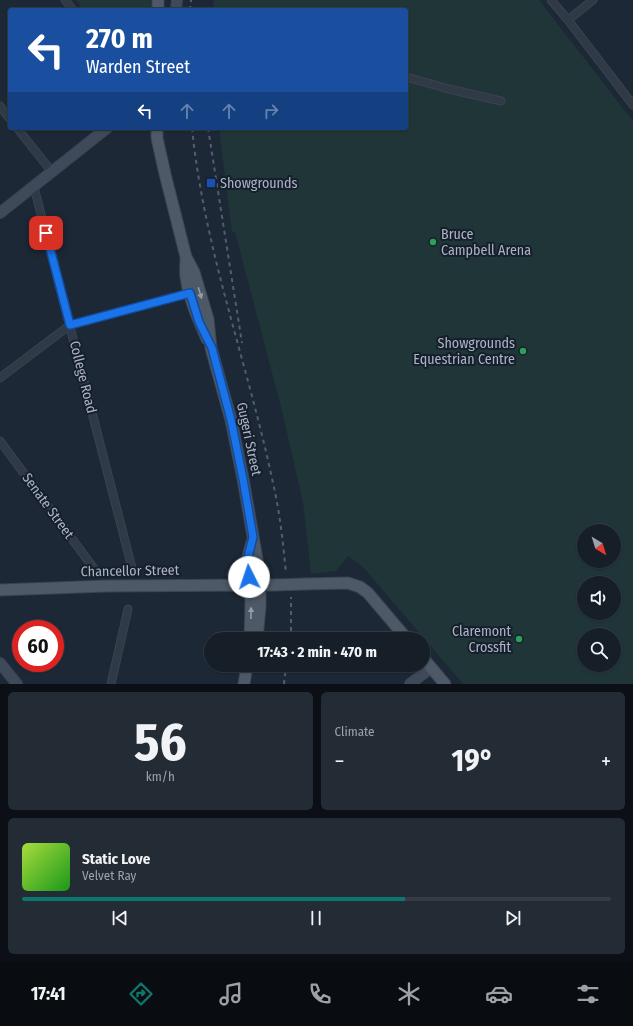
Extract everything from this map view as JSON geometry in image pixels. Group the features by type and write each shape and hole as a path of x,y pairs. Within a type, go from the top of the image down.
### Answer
{"main road":[{"name":"Gugeri Street","path":"157,130 157,138 165,174 186,256 194,272 208,319 212,348 233,428 253,537 248,557 260,607 258,632"},
{"name":"Gugeri Street","path":"186,256 186,275 190,293 199,322 212,348"},
{"name":"Chancellor Street","path":"0,590 107,586 255,586 348,584 360,587 368,592 401,632"},
{"name":"Gugeri Street","path":"250,632 251,606 255,586"},
{"path":"431,668 445,684"},
{"path":"244,684 246,672"},
{"path":"252,684 253,672"}],"street":[{"path":"65,0 71,8"},
{"path":"551,0 633,105"},
{"path":"568,20 593,0"},
{"path":"408,78 501,101"},
{"path":"0,106 8,116"},
{"path":"19,130 52,172"},
{"path":"0,213 104,130"},
{"name":"College Road","path":"34,187 132,568"},
{"path":"0,378 70,325 190,293"},
{"name":"Senate Street","path":"0,441 95,570"},
{"path":"111,684 128,609"},
{"path":"0,663 17,684"},
{"path":"410,684 431,668"}],"green space":[{"path":"76,0 152,0 151,8 82,8"},
{"path":"214,0 539,0 633,121 633,684 463,684 430,645 430,632 419,632 365,569 348,556 336,571 311,574 303,502 282,411 235,232 232,232 219,130 408,130 408,8 213,8"}],"railway":[{"path":"190,8 191,0"},
{"path":"192,130 206,218 216,262 263,439 275,494 281,528 286,573"},
{"path":"208,130 242,343"},
{"path":"291,597 291,632"},
{"path":"284,684 285,672"}],"place":[{"name":"Showgrounds","path":"211,183"},
{"name":"Bruce Campbell Arena","path":"433,242"},
{"name":"Showgrounds Equestrian Centre","path":"523,351"},
{"name":"Claremont Crossfit","path":"519,639"}],"route":[{"path":"46,233 70,325 190,293 199,322 212,348 231,420 253,537 248,557 249,577"}]}
